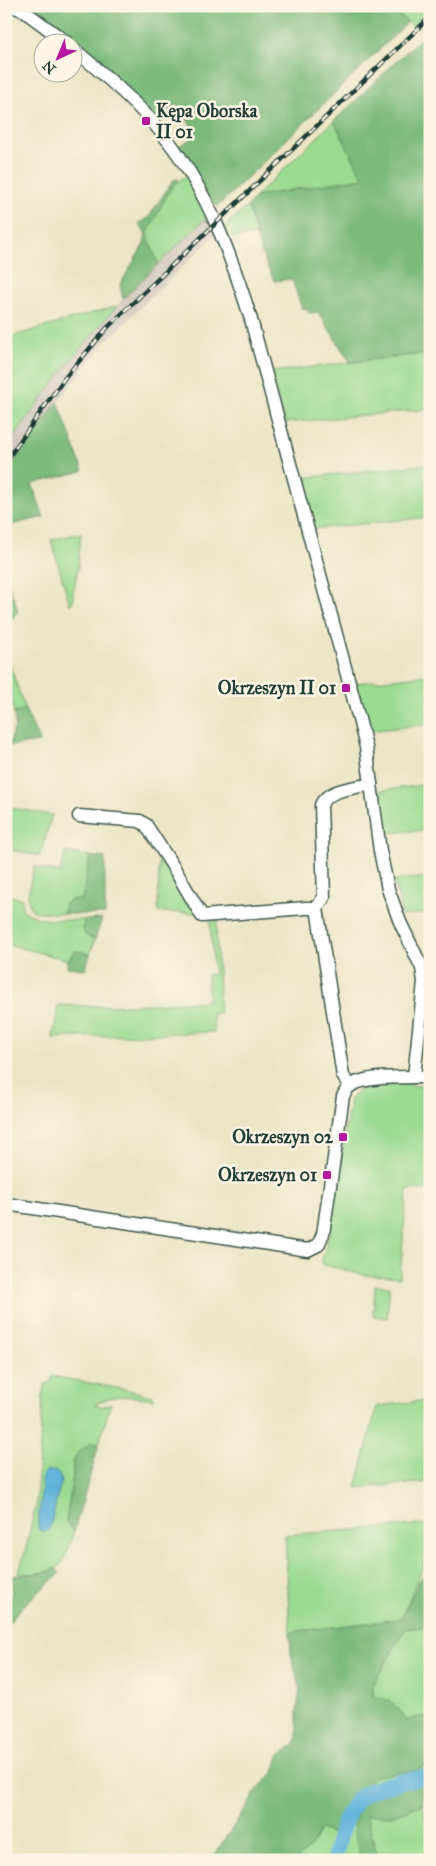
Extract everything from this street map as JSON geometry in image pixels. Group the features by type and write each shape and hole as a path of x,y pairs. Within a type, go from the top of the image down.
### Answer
{"street":[{"path":"13,6 24,11 52,32"},
{"path":"82,57 150,118 167,138 190,172 216,221 250,316 366,747 380,851 388,889 400,922 422,968 424,977 414,1077"},
{"path":"350,1086 343,1076 316,908 324,897 320,812 322,802 330,794 370,784"},
{"path":"79,816 140,821 146,824 202,916 316,908"},
{"path":"6,1204 308,1250 318,1245 323,1234 343,1096 350,1086 373,1079 430,1077"}],"shaded area":[{"path":"208,216 217,233 106,341 6,472 6,448 97,328 123,299"}],"green space":[{"path":"20,6 388,6 408,22 218,206 208,201 177,147 191,139 195,131 176,104 156,120 82,58 82,32 51,32"},
{"path":"388,6 430,6 430,10 414,27"},
{"path":"423,36 430,42 430,383 423,354 350,362 318,312 309,313 307,308 302,309 292,279 274,281 262,254 248,206 256,196 363,178 334,121"},
{"path":"334,121 364,178 256,196"},
{"path":"187,176 208,216 158,264 146,234 167,193"},
{"path":"178,179 167,195 147,234 158,264 123,299 120,285 144,244 146,234 139,223 149,217 173,180"},
{"path":"248,206 256,235 230,238 222,229"},
{"path":"117,306 59,376 6,448 6,338"},
{"path":"423,354 430,383 430,409 285,423 270,372"},
{"path":"58,402 83,471 32,484 44,517 6,526 6,472"},
{"path":"430,464 430,517 313,529 300,478"},
{"path":"81,533 73,602 70,605 51,540"},
{"path":"6,577 18,610 10,622 6,637"},
{"path":"6,653 25,709 14,713 6,674"},
{"path":"430,675 430,724 368,731 355,683"},
{"path":"25,709 40,742 9,746 15,725 14,713"},
{"path":"430,784 430,830 385,833 376,791"},
{"path":"6,807 52,815 40,856 6,849"},
{"path":"159,850 197,913 158,912"},
{"path":"65,852 90,856 82,900 71,900 65,903 64,914 33,911 30,907 28,896 34,867 60,873"},
{"path":"90,856 105,858 105,914 64,914 65,903 71,900 82,899"},
{"path":"430,877 430,913 402,916 394,880"},
{"path":"6,895 22,899 22,909 36,917 51,920 84,920 83,929 88,937 95,939 90,955 83,952 71,955 68,960 6,944"},
{"path":"102,919 95,939 85,935 83,929 84,920"},
{"path":"219,920 216,927 220,1012 213,1014 214,1032 53,1038 58,1005 114,1006 208,1001 207,975 214,974 210,921"},
{"path":"75,951 90,955 85,969 67,967 68,960"},
{"path":"410,1082 411,1086 430,1085 430,1189 407,1190 400,1278 364,1275 321,1264 331,1227 338,1169 350,1099 362,1088"},
{"path":"375,1285 390,1286 387,1318 373,1316"},
{"path":"52,1376 128,1390 153,1396 153,1399 115,1397 95,1405 102,1407 111,1403 99,1444 91,1444 73,1461 73,1476 66,1522 74,1531 66,1555 58,1568 51,1571 18,1574 36,1505 43,1395 45,1384 51,1382"},
{"path":"430,1400 429,1482 356,1488 377,1406"},
{"path":"91,1443 99,1444 74,1531 66,1522 73,1476 73,1461 80,1451"},
{"path":"430,1524 424,1565 401,1619 290,1632 285,1535"},
{"path":"56,1569 60,1573 22,1607 8,1624 13,1576 45,1573"},
{"path":"430,1569 430,1606 427,1611 430,1611 430,1626 405,1629 373,1685 373,1696 385,1699 393,1704 407,1721 423,1716 430,1722 430,1763 417,1770 375,1776 347,1805 336,1836 321,1829 310,1847 297,1860 211,1860 258,1789 274,1772 279,1756 295,1744 300,1690 291,1654 290,1632 401,1619 419,1581"},
{"path":"430,1626 430,1722 423,1716 407,1721 399,1709 373,1696 373,1685 405,1628"},
{"path":"430,1763 430,1786 423,1784 368,1799 360,1860 297,1860 310,1847 321,1829 336,1835 347,1805 375,1776 417,1770"},
{"path":"423,1784 423,1804 391,1816 367,1815 378,1860 360,1860 353,1825 357,1813 368,1799"},
{"path":"423,1804 430,1846 430,1860 378,1860 366,1814 391,1816"}],"water":[{"path":"47,1471 56,1471 61,1481 51,1524 48,1531 40,1531 38,1524 43,1475"}],"waterway":[{"path":"334,1860 345,1819 359,1798 372,1790 382,1787 403,1781 430,1777"}],"railway":[{"path":"6,461 64,379 107,328 430,17"}],"place":[{"name":"Kępa Oborska II 01","path":"146,121"},
{"name":"Okrzeszyn II 01","path":"346,688"},
{"name":"Okrzeszyn 02","path":"343,1137"},
{"name":"Okrzeszyn 01","path":"327,1175"}]}
